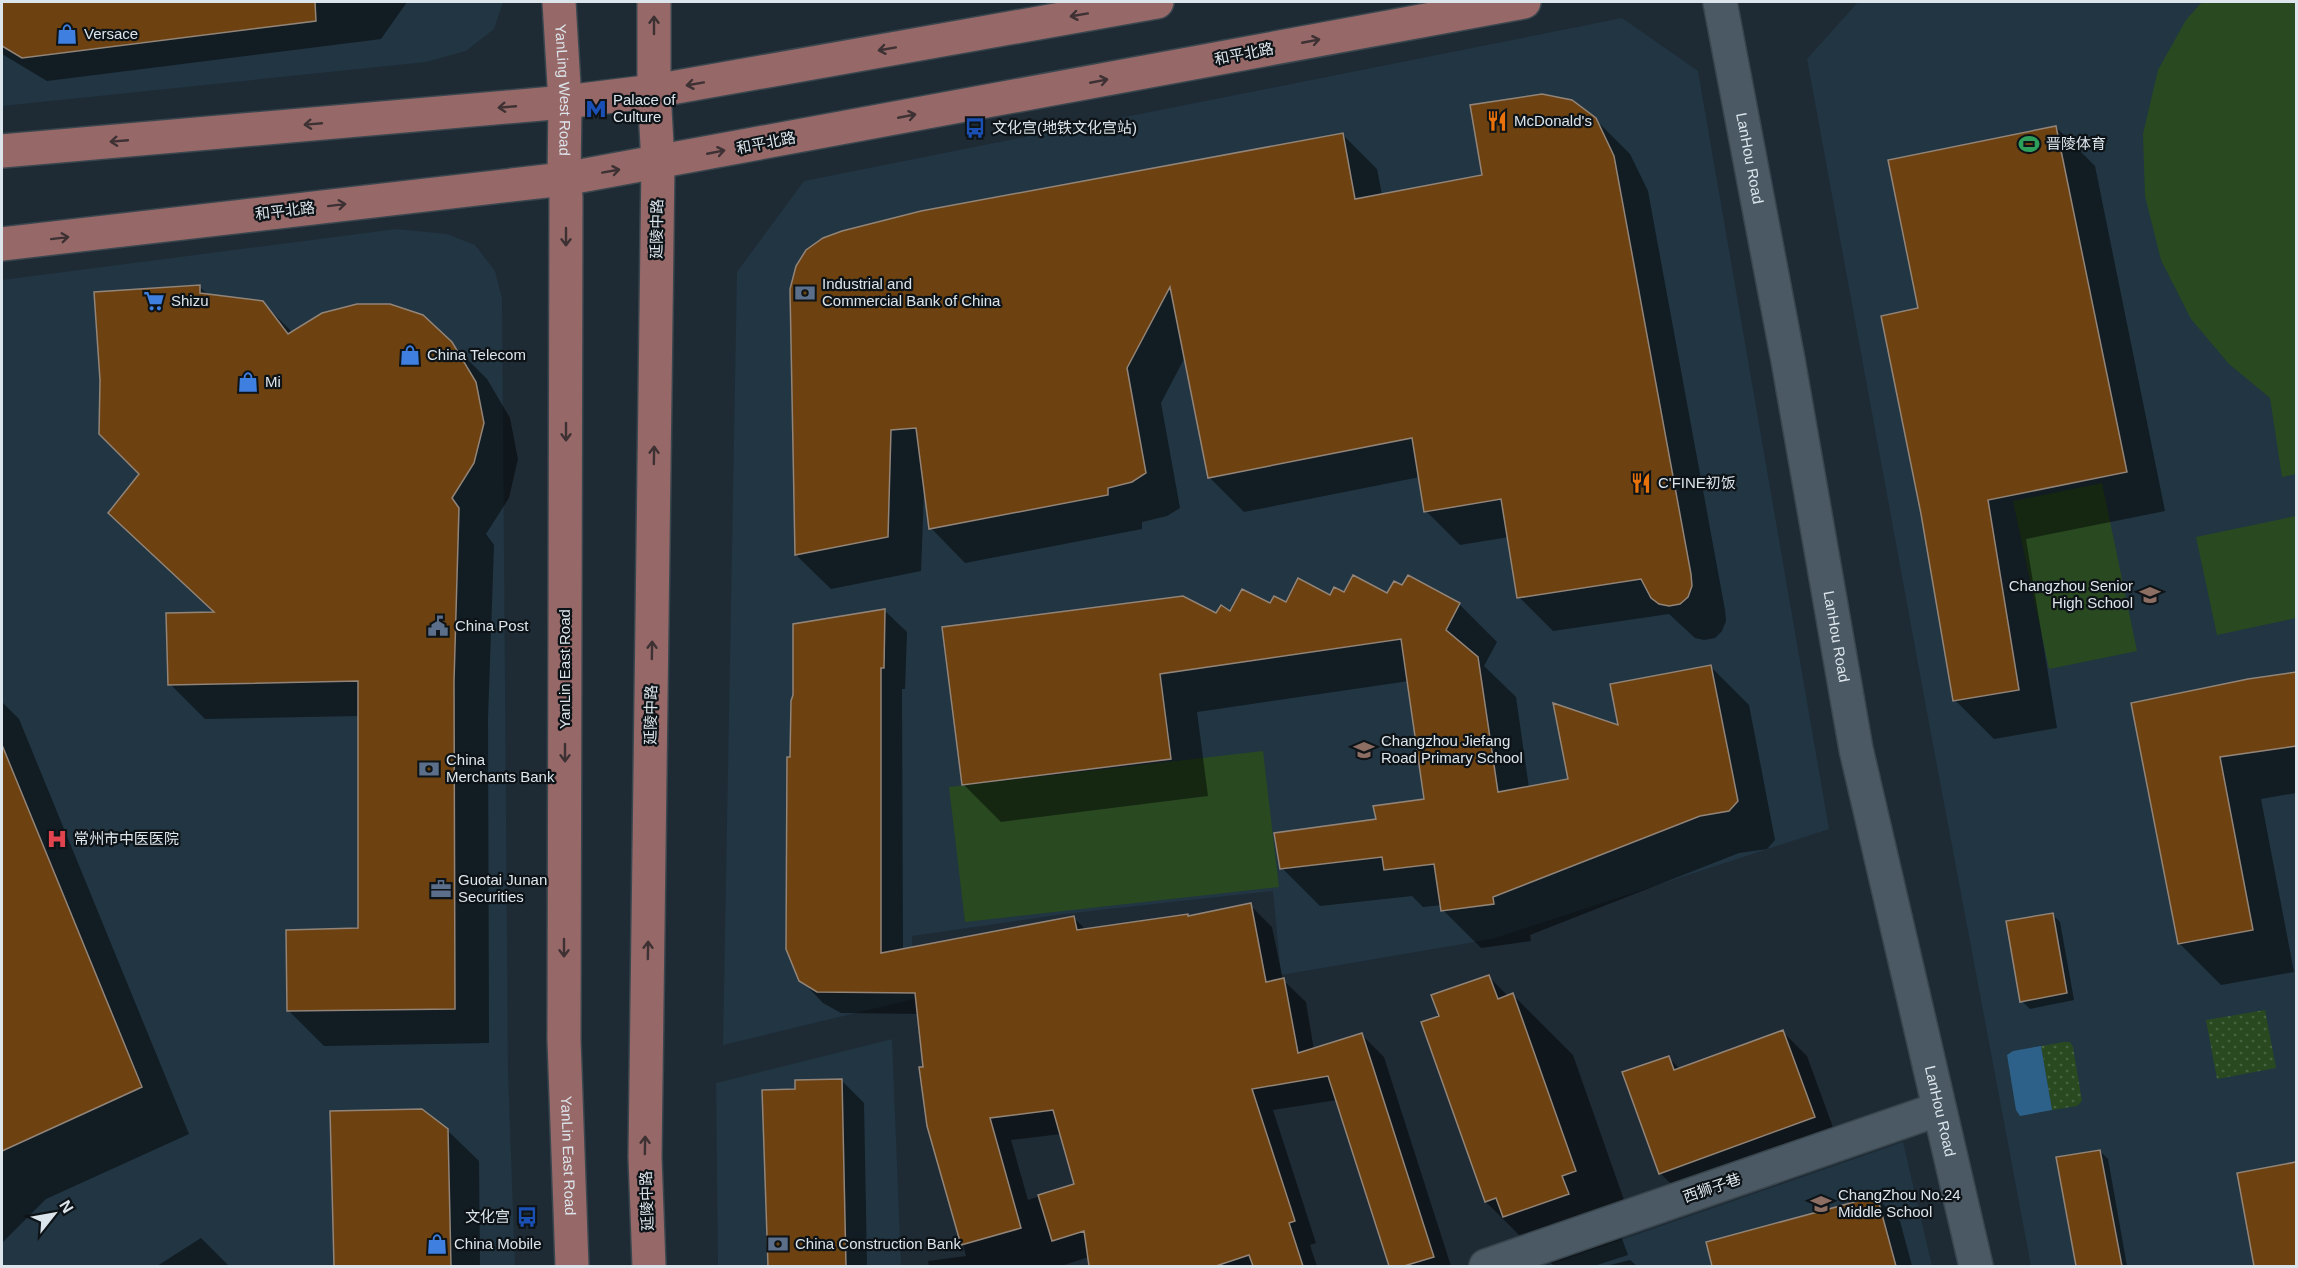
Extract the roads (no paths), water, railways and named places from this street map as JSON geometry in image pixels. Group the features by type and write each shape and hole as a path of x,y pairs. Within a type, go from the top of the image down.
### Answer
{"main road":[{"name":"YanLing West Road","path":"559,2 565,102 564,179"},
{"path":"654,2 654,91 658,163"},
{"path":"2,151 565,102 654,91 1157,2"},
{"name":"和平北路","path":"2,244 564,179 1524,2"},
{"name":"延陵中路","path":"649,1266 645,1157 658,163"},
{"name":"YanLin East Road","path":"564,179 566,198 564,1040 572,1266"}],"street":[{"name":"LanHou Road","path":"1720,2 1786,348 1856,749 1976,1266"},
{"name":"西狮子巷","path":"1486,1266 1939,1109"}],"water":[{"path":"2041,1046 2052,1110 2020,1116 2016,1110 2007,1055 2013,1051"}],"place":[{"name":"Versace","path":"67,34"},
{"name":"Palace of Culture","path":"596,109"},
{"name":"McDonald's","path":"1497,121"},
{"name":"文化宫(地铁文化宫站)","path":"975,128"},
{"name":"晋陵体育","path":"2029,144"},
{"name":"Industrial and Commercial Bank of China","path":"805,293"},
{"name":"Shizu","path":"154,301"},
{"name":"China Telecom","path":"410,355"},
{"name":"Mi","path":"248,382"},
{"name":"C'FINE初饭","path":"1641,483"},
{"name":"Changzhou Senior High School","path":"2150,595"},
{"name":"China Post","path":"438,626"},
{"name":"Changzhou Jiefang Road Primary School","path":"1364,750"},
{"name":"China Merchants Bank","path":"429,769"},
{"name":"常州市中医医院","path":"57,839"},
{"name":"Guotai Junan Securities","path":"441,889"},
{"name":"ChangZhou No.24 Middle School","path":"1821,1204"},
{"name":"文化宫","path":"527,1217"},
{"name":"China Mobile","path":"437,1244"},
{"name":"China Construction Bank","path":"778,1244"}]}
